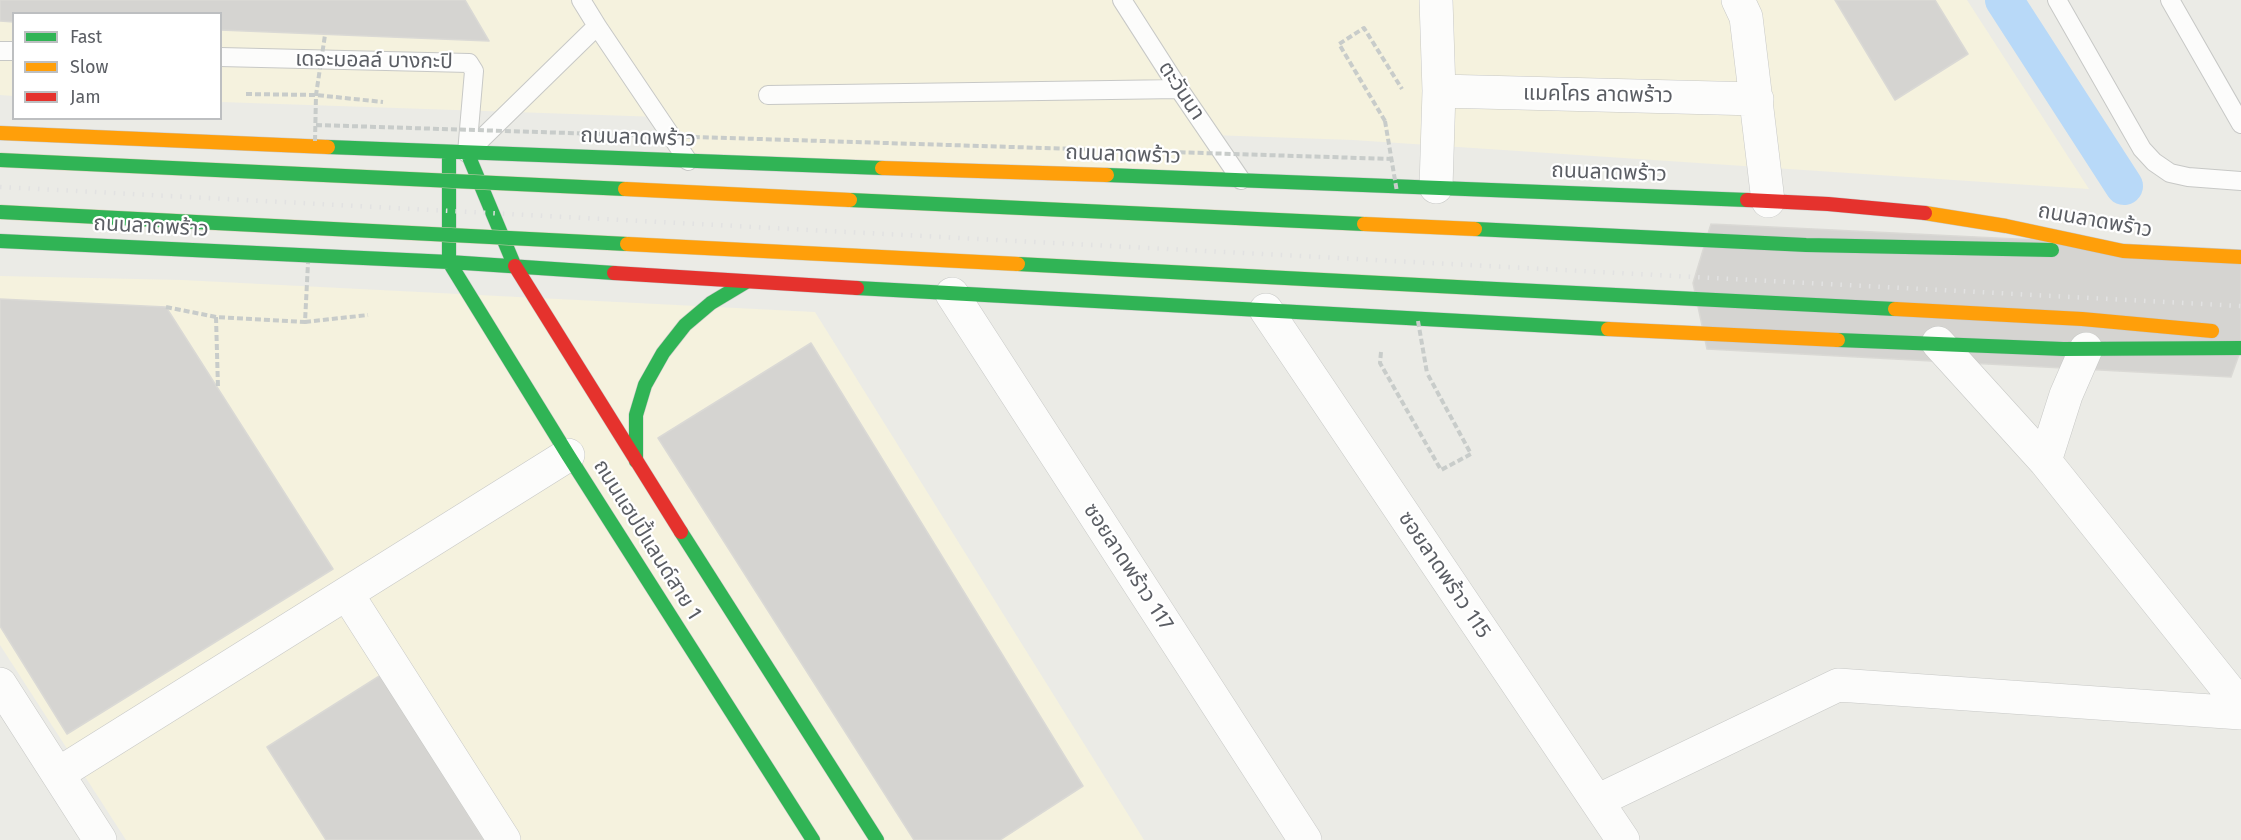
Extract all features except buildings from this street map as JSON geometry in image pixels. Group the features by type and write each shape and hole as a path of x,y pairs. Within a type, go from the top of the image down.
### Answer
{"main road":[{"name":"ถนนลาดพร้าว","path":"0,133 1768,201 1875,207 1952,216 2123,251 2241,257"},
{"path":"449,262 458,152"},
{"name":"ถนนแฮปปี้แลนด์สาย 1","path":"458,152 515,266 877,840"},
{"path":"0,160 1874,248 2123,251"},
{"path":"0,212 2082,319 2241,335"},
{"name":"ถนนลาดพร้าว","path":"0,241 449,262 952,294 1728,335 2086,349 2241,348"},
{"name":"ถนนแฮปปี้แลนด์สาย 1","path":"449,262 568,455 813,840"},
{"path":"636,461 636,415 645,385 663,353 685,325 702,310 746,282"}],"street":[{"path":"1436,0 1423,94 1436,187"},
{"path":"1738,0 1746,17 1768,201"},
{"name":"แมคโคร ลาดพร้าว","path":"1423,94 1757,99"},
{"name":"ซอยลาดพร้าว 117","path":"952,294 1305,840"},
{"name":"ซอยลาดพร้าว 115","path":"1266,310 1623,840"},
{"path":"1938,343 2044,461 2241,706"},
{"path":"2044,461 2066,395 2086,349"},
{"path":"58,774 568,455"},
{"path":"347,594 504,840"},
{"path":"0,684 100,840"},
{"path":"1597,801 1838,685 2241,713"}],"lane":[{"path":"581,0 688,161"},
{"name":"ตะวันนา","path":"1122,0 1241,180"},
{"path":"2057,0 2142,149 2154,162 2170,173 2188,177 2241,181"},
{"path":"2170,0 2241,124"},
{"path":"458,152 597,26"},
{"name":"เดอะมอลล์ บางกะปิ","path":"222,57 470,63 474,71 458,152"},
{"path":"768,95 1179,89"}],"path":[{"path":"1385,121 1339,44 1364,28 1423,94"},
{"path":"246,94 316,95 383,102"},
{"path":"316,125 1392,159"},
{"path":"305,322 368,315"},
{"path":"216,317 218,388"},
{"path":"1380,363 1441,470 1471,454 1427,373"}],"shaded area":[{"path":"0,0 1967,0 2089,189 1353,140 1211,135 1241,180 688,161 660,117 222,102 222,12 12,12 12,96 0,95"},
{"path":"0,276 182,280 815,312 1144,840 126,840 0,645"}],"waterway":[{"path":"2004,0 2124,186"}],"railway":[{"path":"0,187 2241,306"}],"traffic: fast":[{"path":"328,147 882,168"},
{"path":"449,153 449,262"},
{"path":"469,157 513,262"},
{"path":"0,160 625,189"},
{"path":"1107,175 1747,200"},
{"path":"850,200 1364,224"},
{"path":"0,212 627,244"},
{"path":"1475,229 1806,245 2052,250"},
{"path":"0,241 449,262 614,273"},
{"path":"449,262 568,455 813,840"},
{"path":"1018,264 1476,288"},
{"path":"636,461 636,415 645,385 663,353 685,325 711,303 746,282"},
{"path":"857,288 1608,329"},
{"path":"1476,288 1895,309"},
{"path":"1838,340 2063,349 2241,348"},
{"path":"681,532 877,840"}],"traffic: slow":[{"path":"0,133 328,147"},
{"path":"882,168 1107,175"},
{"path":"625,189 850,200"},
{"path":"1925,213 2006,226 2123,251 2241,257"},
{"path":"1364,224 1475,229"},
{"path":"627,244 1018,264"},
{"path":"1895,309 2082,319 2212,331"},
{"path":"1608,329 1838,340"}],"traffic: jam":[{"path":"1747,200 1828,204 1925,213"},
{"path":"515,266 681,532"},
{"path":"614,273 857,288"}]}
